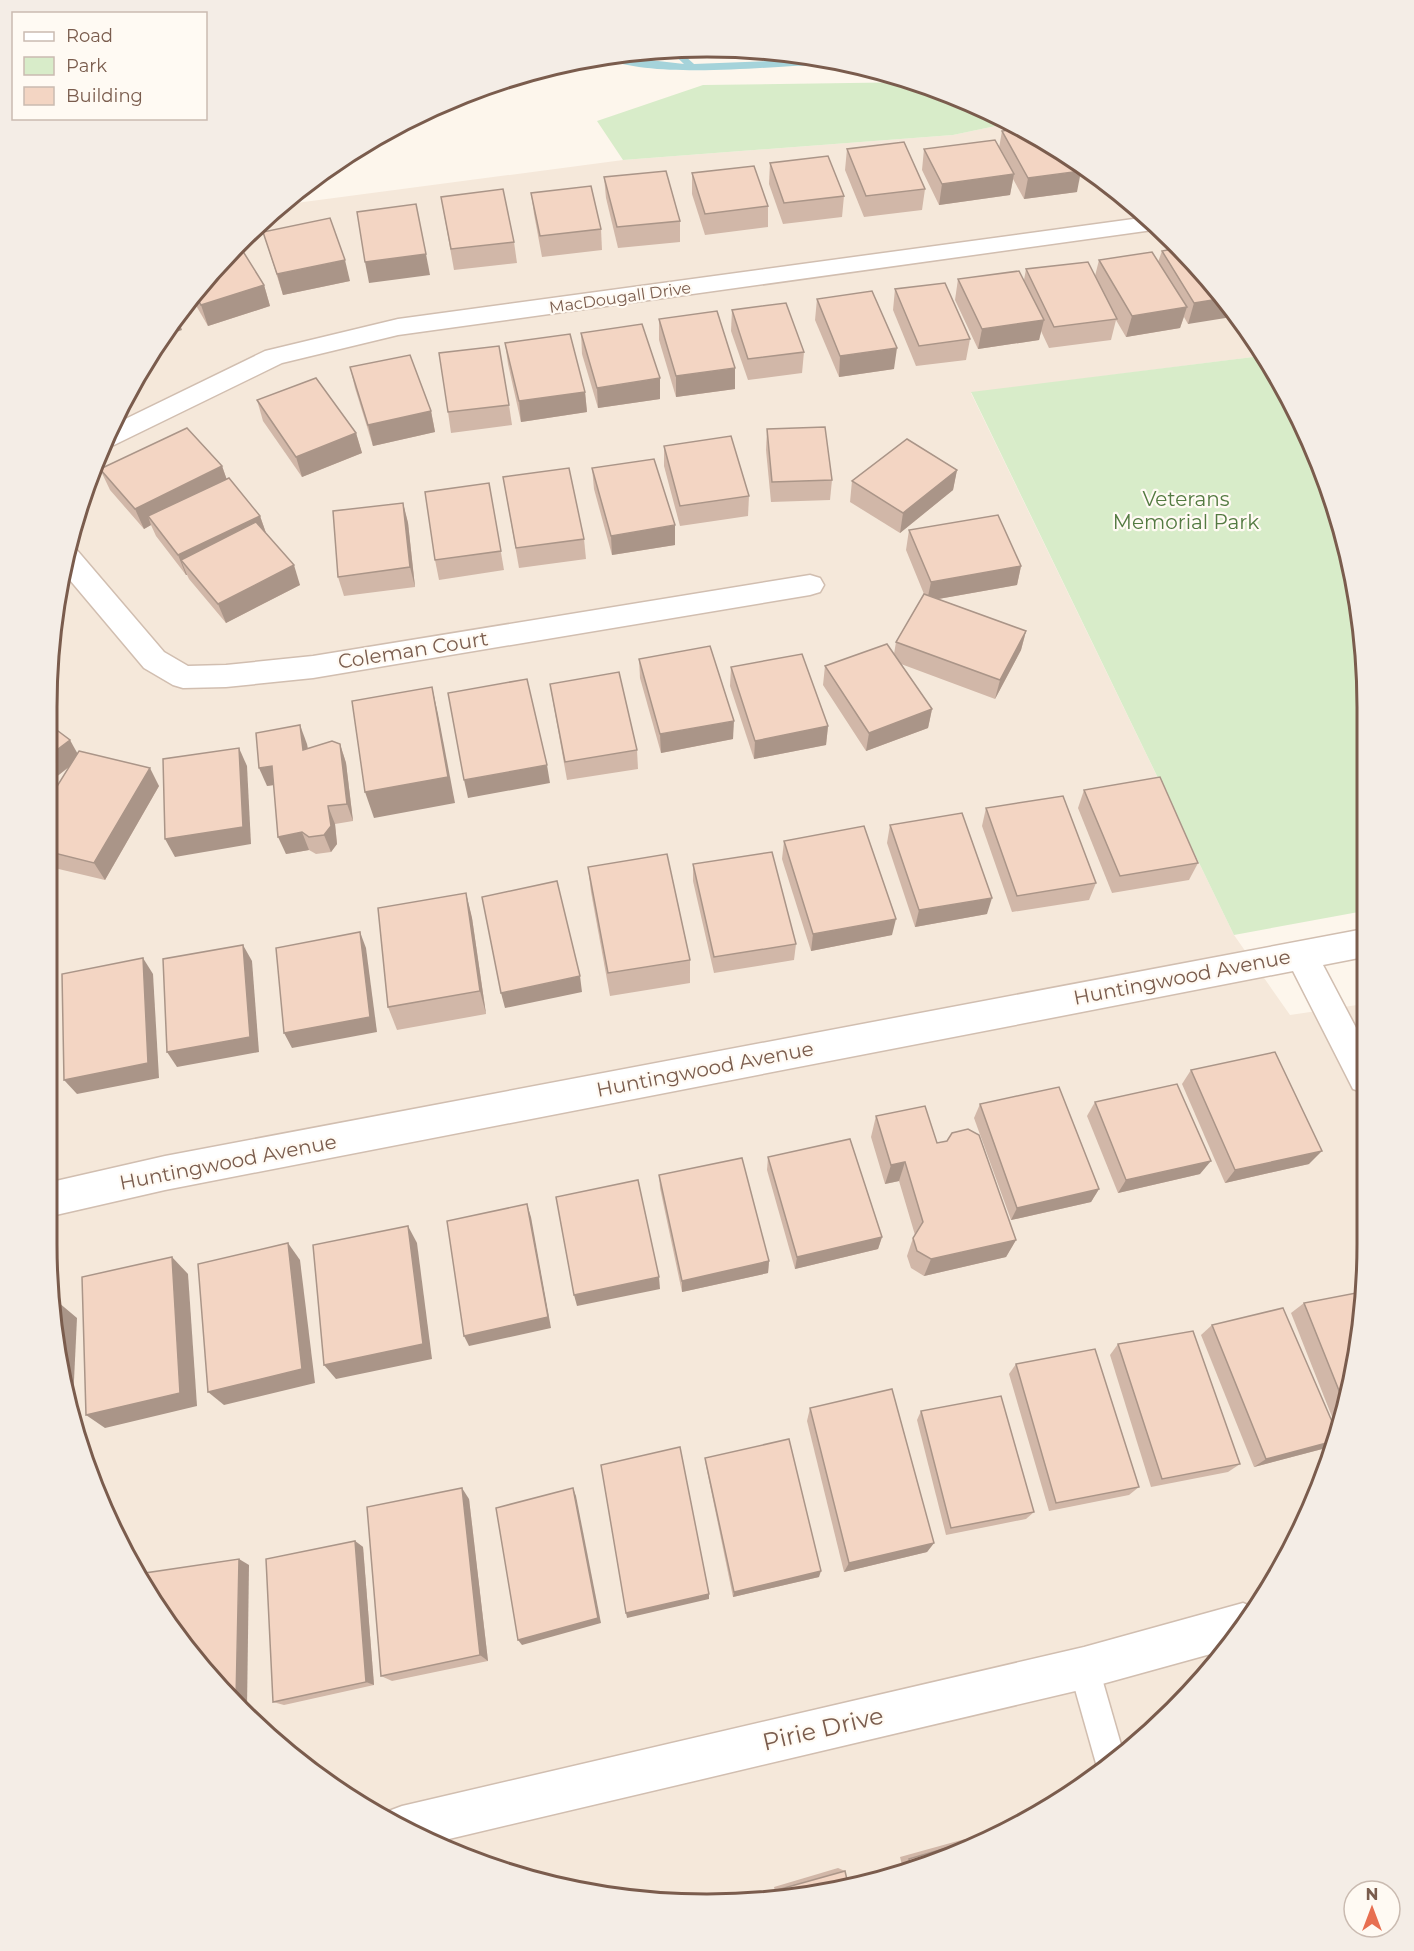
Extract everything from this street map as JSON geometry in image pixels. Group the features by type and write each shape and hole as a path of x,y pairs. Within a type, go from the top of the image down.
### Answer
{"street":[{"name":"MacDougall Drive","path":"118,433 274,357 398,327 1144,225"},
{"name":"Coleman Court","path":"73,564 154,660 183,677 226,676 313,667 810,585"},
{"name":"Huntingwood Avenue","path":"57,1198 165,1173 1357,944"},
{"path":"1301,954 1357,1062"},
{"name":"Pirie Drive","path":"414,1824 1084,1668 1232,1627"}],"lane":[{"path":"1084,1668 1108,1756"}],"shaded area":[{"path":"997,126 1032,144 1103,191 1167,247 1196,278 1223,311 1254,357 971,393 1234,935 1290,1015 1357,1005 1356,1287 1345,1371 1323,1453 1308,1493 1270,1569 1247,1605 1223,1640 1167,1704 1103,1760 1068,1784 1032,1807 956,1845 916,1860 834,1882 750,1893 707,1894 664,1893 580,1882 498,1860 420,1827 346,1784 278,1733 218,1673 191,1640 144,1569 106,1493 91,1453 69,1371 58,1287 57,707 58,664 69,580 91,498 106,458 144,382 191,311 218,278 247,247 296,203 623,160 953,135"}],"green space":[{"path":"887,82 956,106 997,126 953,135 623,160 597,121 703,85"},
{"name":"Veterans Memorial Park","path":"1254,357 1270,382 1308,458 1323,498 1345,580 1356,664 1357,912 1234,935 971,392"}],"building":[{"path":"1006,130 1032,144 1075,172 1028,178 1002,131"},
{"path":"995,140 1014,174 942,184 924,149"},
{"path":"904,142 925,189 866,196 847,149"},
{"path":"828,156 844,196 784,203 770,163"},
{"path":"754,166 768,206 705,214 692,173"},
{"path":"666,171 680,221 617,227 604,177"},
{"path":"591,186 601,229 540,236 531,193"},
{"path":"503,189 514,242 451,249 441,197"},
{"path":"416,204 426,254 365,262 357,212"},
{"path":"330,218 345,260 277,274 263,232"},
{"path":"1169,250 1214,300 1194,303 1162,251"},
{"path":"243,251 264,285 201,305 199,301"},
{"path":"1152,252 1187,307 1132,316 1099,260"},
{"path":"1088,262 1117,319 1054,327 1026,269"},
{"path":"1019,271 1044,320 982,329 958,279"},
{"path":"945,283 970,339 919,346 895,289"},
{"path":"872,291 897,348 840,356 817,299"},
{"path":"786,303 804,352 748,359 732,310"},
{"path":"717,311 735,368 676,376 659,319"},
{"path":"642,324 660,378 597,388 581,333"},
{"path":"570,334 585,392 519,401 505,343"},
{"path":"499,346 509,405 448,412 439,353"},
{"path":"410,355 431,411 368,425 350,367"},
{"path":"316,378 356,433 296,457 257,400"},
{"path":"825,427 832,480 772,482 767,429"},
{"path":"187,428 222,466 135,509 101,470 102,468"},
{"path":"731,436 749,496 680,506 664,446"},
{"path":"907,439 957,470 903,513 852,481"},
{"path":"654,459 675,525 611,536 592,468"},
{"path":"569,468 584,539 516,548 503,477"},
{"path":"229,478 260,516 178,555 148,516"},
{"path":"489,483 501,551 435,560 425,492"},
{"path":"403,503 410,567 338,577 333,511"},
{"path":"998,515 1021,566 931,582 909,530"},
{"path":"256,522 294,565 218,604 181,560"},
{"path":"924,594 1026,631 1000,680 896,642"},
{"path":"887,644 932,709 869,733 825,666"},
{"path":"710,646 734,721 660,734 639,659"},
{"path":"802,654 828,726 755,741 731,667"},
{"path":"619,672 637,750 565,762 550,684"},
{"path":"527,679 547,765 464,780 448,693"},
{"path":"432,687 448,777 365,792 352,701"},
{"path":"300,725 303,750 332,741 340,744 347,804 328,806 331,826 324,835 309,837 302,832 278,837 272,766 259,768 256,733"},
{"path":"57,730 70,740 57,750"},
{"path":"239,748 243,827 165,839 163,759"},
{"path":"79,751 150,768 94,863 57,854 57,786"},
{"path":"1160,777 1198,863 1120,876 1084,790"},
{"path":"1063,796 1096,883 1017,896 986,808"},
{"path":"962,813 992,898 919,910 890,825"},
{"path":"864,826 896,919 813,934 784,841"},
{"path":"772,852 796,944 714,957 693,864"},
{"path":"667,854 690,960 608,973 588,867"},
{"path":"557,881 580,976 501,993 482,897"},
{"path":"466,893 480,991 388,1007 378,908"},
{"path":"360,932 370,1017 284,1033 276,948"},
{"path":"243,945 250,1037 167,1052 163,959"},
{"path":"143,958 148,1063 64,1080 62,974"},
{"path":"1275,1052 1322,1151 1235,1170 1191,1070"},
{"path":"1177,1084 1211,1161 1126,1180 1095,1102"},
{"path":"1059,1087 1099,1189 1017,1208 980,1104"},
{"path":"925,1106 937,1143 947,1141 952,1133 968,1129 979,1135 1016,1240 931,1259 917,1251 913,1238 923,1222 905,1162 891,1165 876,1116"},
{"path":"850,1139 882,1237 797,1257 768,1157"},
{"path":"742,1158 769,1261 682,1281 659,1175"},
{"path":"638,1180 659,1277 574,1295 556,1197"},
{"path":"527,1204 548,1317 464,1336 447,1221"},
{"path":"408,1226 423,1344 324,1365 313,1245"},
{"path":"288,1243 302,1369 208,1392 198,1264"},
{"path":"172,1257 180,1393 86,1415 82,1277"},
{"path":"1355,1293 1345,1371 1340,1392 1304,1303"},
{"path":"1283,1308 1332,1422 1326,1443 1266,1459 1212,1325"},
{"path":"1193,1331 1240,1464 1162,1479 1118,1344"},
{"path":"1095,1349 1139,1487 1056,1503 1016,1364"},
{"path":"892,1389 934,1543 849,1563 810,1408"},
{"path":"1001,1396 1034,1512 951,1528 921,1411"},
{"path":"789,1439 821,1571 734,1592 705,1458"},
{"path":"680,1447 709,1594 626,1613 601,1465"},
{"path":"462,1488 480,1655 381,1676 367,1507"},
{"path":"573,1488 598,1618 518,1640 496,1508"},
{"path":"355,1541 366,1682 273,1702 266,1559"},
{"path":"239,1559 236,1692 191,1640 146,1573"},
{"path":"954,1846 916,1860 910,1862 909,1859"},
{"path":"845,1871 847,1879 834,1882 778,1890"}],"waterway":[{"path":"682,58 692,67"},
{"path":"633,62 692,67"},
{"path":"692,67 793,63"}]}
